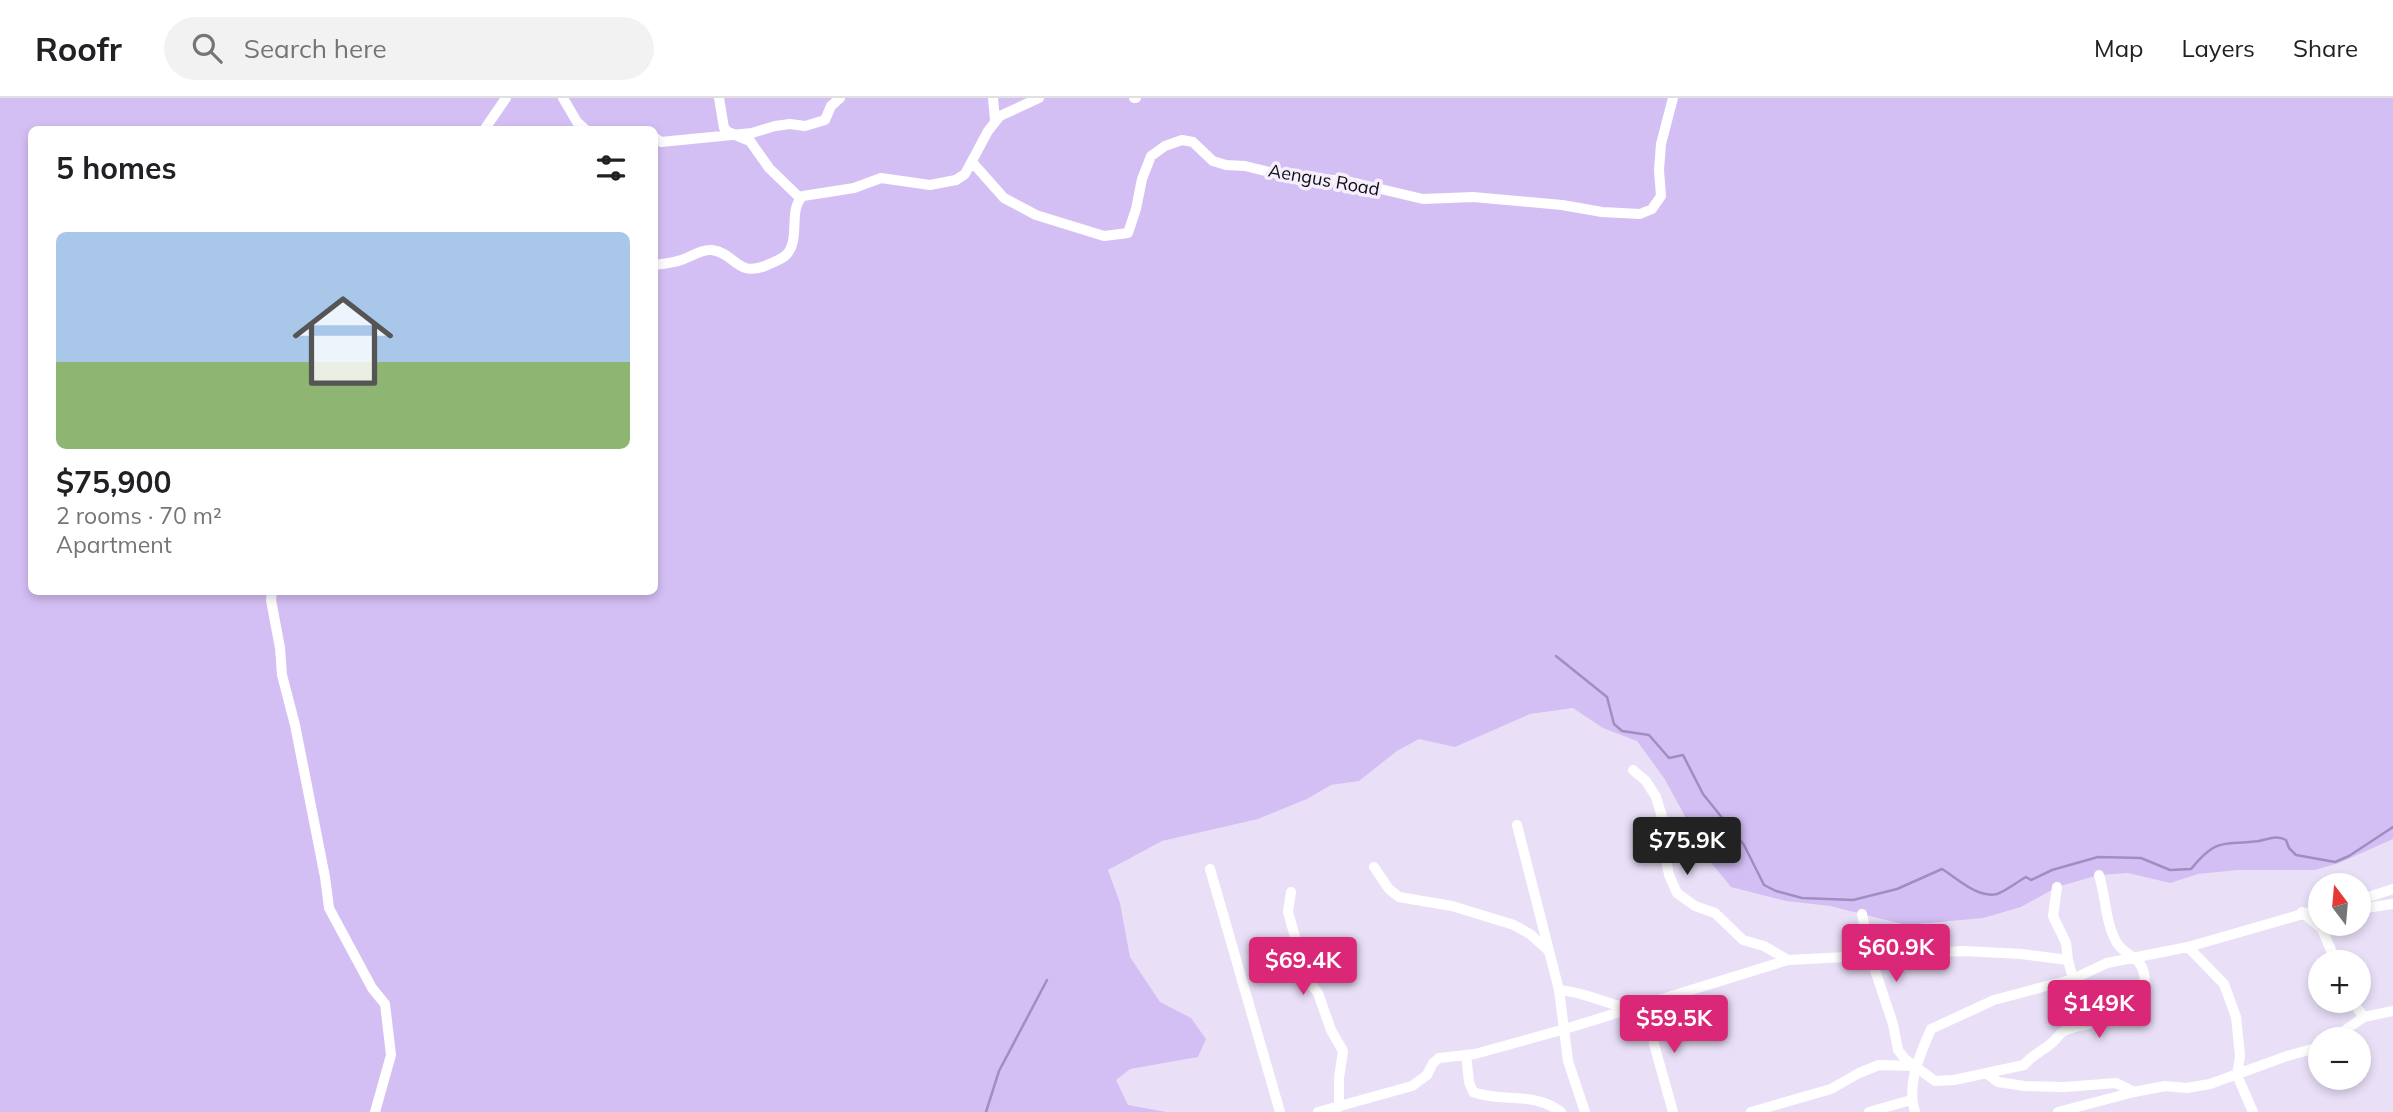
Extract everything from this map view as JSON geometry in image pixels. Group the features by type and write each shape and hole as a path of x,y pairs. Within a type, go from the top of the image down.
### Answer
{"street":[{"path":"487,126 506,98"},
{"path":"563,98 582,126"},
{"path":"719,98 723,128 750,141 769,168 800,198"},
{"path":"658,140 662,142 736,135 775,126 821,122 840,98"},
{"path":"993,98 995,120"},
{"path":"800,198 809,193 854,188 881,178 930,185 948,182 965,174 995,120 1010,110 1039,98"},
{"name":"Aengus Road","path":"972,162 1004,198 1017,206 1075,229 1104,236 1128,233 1151,156 1156,151 1182,140 1193,142 1213,161 1226,165 1351,182 1423,199 1473,197 1640,214 1652,209 1661,196 1661,144 1673,98"},
{"path":"658,264 710,250 750,270 776,261 785,256 792,246 800,198"},
{"path":"272,595 282,675 295,725 329,908 373,988 385,1004 391,1055 375,1112"},
{"path":"1633,770 1646,781 1656,797 1664,824 1664,849 1669,875 1678,893 1695,906 1716,913 1744,940 1764,946 1788,960"},
{"path":"1517,825 1559,990 1568,1061 1585,1112"},
{"path":"1374,867 1389,889 1399,897 1452,905 1514,925 1530,933 1549,951"},
{"path":"1210,869 1279,1112"},
{"path":"1862,914 1870,956 1893,1024 1898,1050 1905,1059 1935,1081 1954,1080 2024,1065 2031,1055 2053,1043 2062,1031 2105,1023 2124,1012 2144,984 2145,975 2136,957 2123,951 2110,927 2099,875"},
{"path":"2057,887 2053,916 2066,943 2073,979"},
{"path":"2371,896 2393,889"},
{"path":"1291,892 1288,912 1297,944 1300,970 1318,993 1331,1030 1343,1051 1339,1077 1339,1107"},
{"path":"2371,907 2393,904"},
{"path":"1915,1112 1911,1100 1916,1066 1931,1029 1994,1000 2022,995 2073,979 2107,962 2188,947 2308,911"},
{"path":"2302,912 2308,916"},
{"path":"2188,947 2224,984 2236,1017 2240,1056 2237,1075 2253,1112"},
{"path":"1318,1112 1412,1087 1427,1074 1439,1058 1466,1055 1565,1029 1788,960 1964,951 2068,960"},
{"path":"1559,990 1578,992 1629,1009"},
{"path":"1654,1002 1654,1044 1673,1112"},
{"path":"2350,1027 2364,1017 2393,1012"},
{"path":"2361,1013 2364,1017"},
{"path":"2058,1112 2165,1086 2188,1088 2237,1075 2308,1050"},
{"path":"1466,1055 1473,1092 1545,1101 1561,1112"},
{"path":"1751,1112 1831,1089 1879,1065 1916,1066"},
{"path":"1986,1073 1998,1082 2024,1086 2065,1087 2116,1083 2134,1092"},
{"path":"1869,1112 1911,1100"}],"shaded area":[{"path":"0,98 2393,98 2393,839 2339,863 2315,870 2238,870 2198,874 2170,883 2128,873 2099,875 2057,887 2021,907 1983,918 1906,925 1830,906 1786,901 1731,887 1709,860 1664,778 1637,741 1603,728 1573,708 1530,714 1455,747 1419,739 1397,751 1359,781 1331,785 1307,799 1258,819 1162,841 1108,870 1120,903 1130,957 1160,1002 1191,1018 1206,1039 1198,1057 1130,1069 1116,1080 1128,1105 1166,1112 0,1112"}],"waterway":[{"path":"1556,656 1607,697 1614,724 1622,731 1649,735 1669,758 1683,755 1703,794 1744,845 1764,885 1802,898 1853,900 1897,889 1942,869 1975,891 1990,895 2008,889 2026,877 2031,880 2052,870 2098,857 2141,858 2170,870 2191,869 2208,851 2222,844 2276,838 2286,840 2296,855 2335,862 2393,827"},
{"path":"986,1112 999,1071 1047,980"}]}
